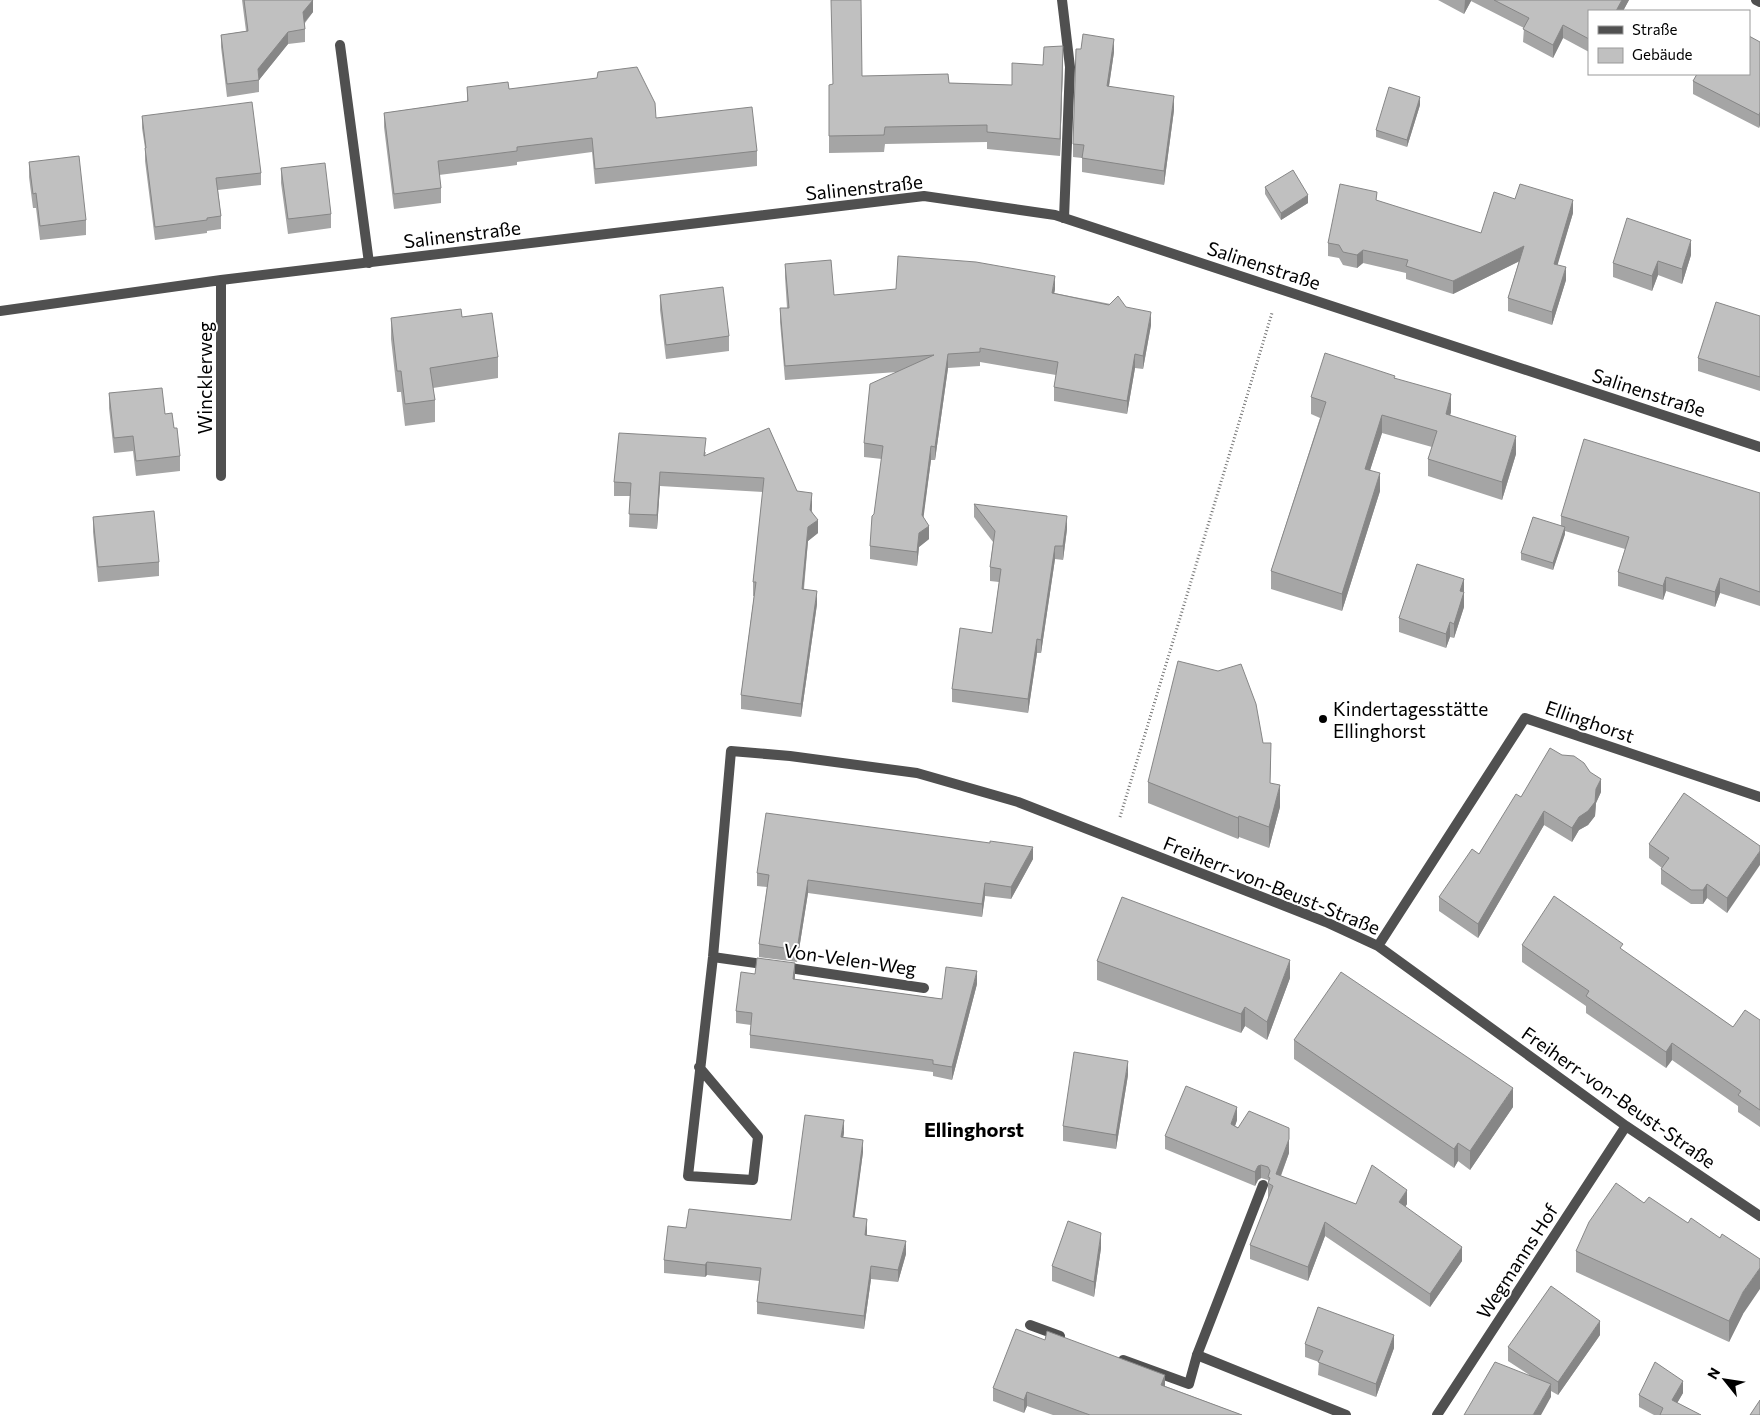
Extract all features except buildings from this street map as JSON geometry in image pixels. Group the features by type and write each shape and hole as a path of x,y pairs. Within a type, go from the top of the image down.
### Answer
{"street":[{"path":"1062,0 1070,67 1064,218"},
{"path":"1756,0 1760,2"},
{"path":"340,45 369,263"},
{"name":"Salinenstraße","path":"0,311 221,280 924,196 1055,215 1760,447"},
{"name":"Wincklerweg","path":"221,280 221,476"},
{"name":"Ellinghorst","path":"1378,946 1525,718 1760,796"},
{"name":"Freiherr-von-Beust-Straße","path":"713,957 730,751 790,756 917,773 1018,802 1326,922 1378,946 1626,1126 1760,1216"},
{"path":"700,1067 758,1137 753,1180 688,1176 700,1067 713,957"},
{"name":"Von-Velen-Weg","path":"713,957 924,988"},
{"name":"Wegmanns Hof","path":"1437,1415 1626,1126"},
{"path":"1114,1356 1189,1384 1197,1355 1263,1185"},
{"path":"1030,1325 1068,1339"},
{"path":"1197,1355 1346,1415"}],"path":[{"path":"1113,839 1280,289"}],"place":[{"name":"Kindertagesstätte Ellinghorst","path":"1323,719"}],"district":[{"name":"Ellinghorst","path":"974,1129"}]}
